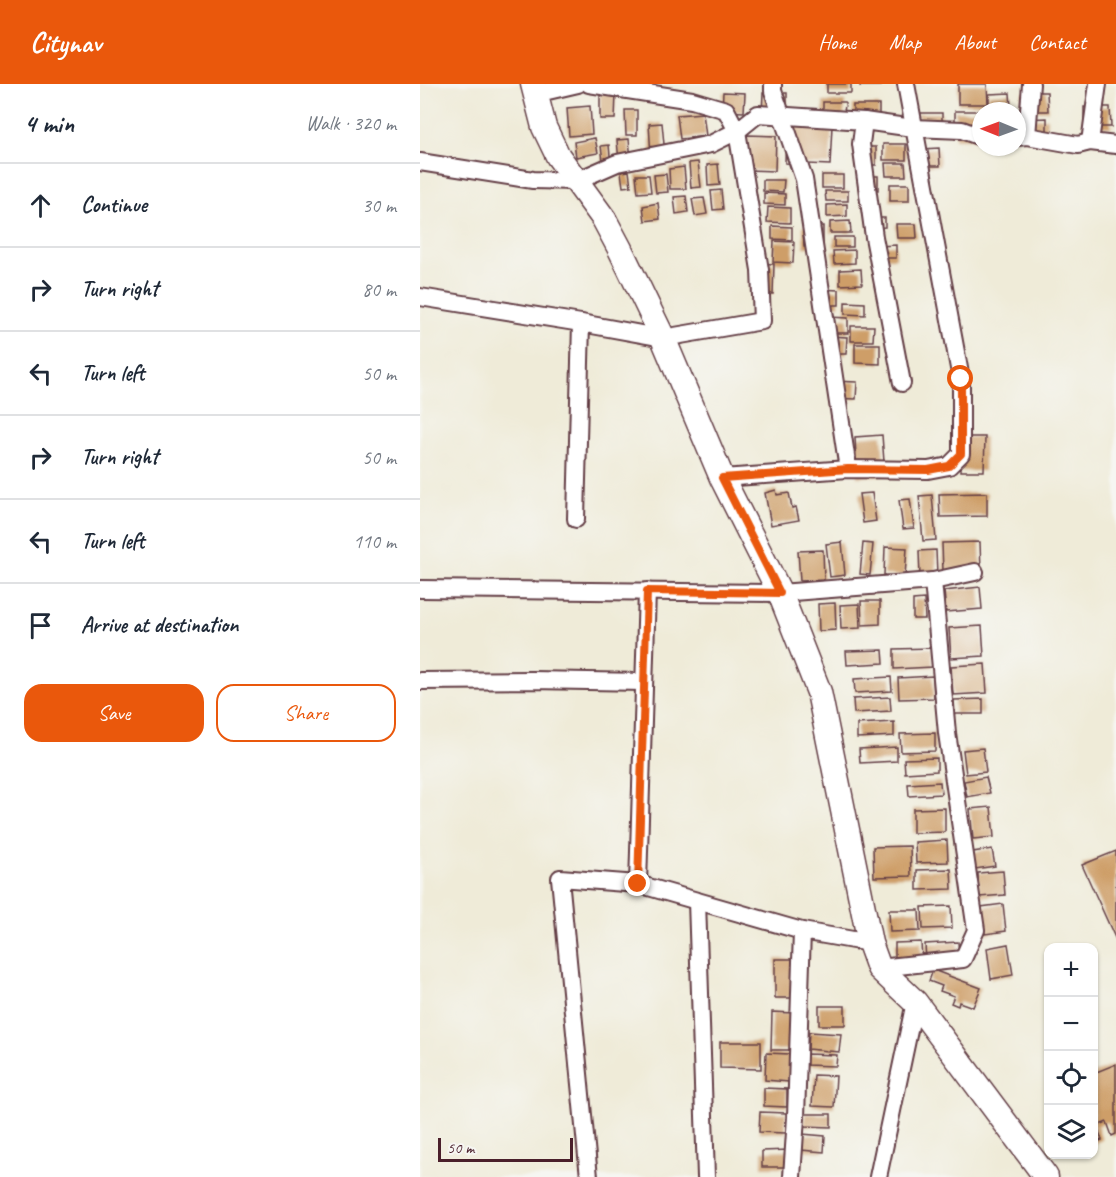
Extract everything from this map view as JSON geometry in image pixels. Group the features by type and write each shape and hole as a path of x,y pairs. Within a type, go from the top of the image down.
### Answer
{"street":[{"path":"578,84 534,89 544,127 558,156 604,219 620,249 663,338 722,478 780,593 819,693 870,943 879,968 915,1002 1046,1177"},
{"path":"420,297 663,338 762,321 760,270 736,131 726,110 692,100 589,84"},
{"path":"773,84 773,91 804,179 848,469"},
{"path":"722,478 848,469 928,470 949,466 961,454 961,379 906,84"},
{"path":"1026,113 1031,84"},
{"path":"1090,142 1098,84"},
{"path":"420,162 533,180 576,181 617,163 711,144 736,131 758,114 864,121 913,128 962,130 972,134"},
{"path":"864,121 861,144 874,237 902,383"},
{"path":"1026,137 1078,145 1090,142 1116,145"},
{"path":"576,519 581,323"},
{"path":"420,589 780,593 933,581 975,572"},
{"path":"879,968 963,959 976,930 947,733 933,581"},
{"path":"638,884 647,591"},
{"path":"420,681 644,682"},
{"path":"589,1177 560,878 638,884 802,931 870,943"},
{"path":"697,901 706,1177"},
{"path":"792,1177 802,931"},
{"path":"878,1177 915,1002"}],"building":[{"path":"827,84 851,84 851,93 827,93"},
{"path":"860,84 881,84 881,86 860,86"},
{"path":"958,84 987,84 988,102 958,104"},
{"path":"723,92 745,93 744,112 722,111"},
{"path":"1022,92 1047,92 1048,111 1026,111 1026,102 1023,102"},
{"path":"600,93 616,93 615,119 600,119"},
{"path":"763,93 787,93 787,115 762,114"},
{"path":"1010,93 1011,102 989,102 989,94"},
{"path":"823,102 845,102 844,117 823,117"},
{"path":"853,105 879,105 879,128 853,127"},
{"path":"590,106 592,134 569,136 567,108"},
{"path":"1084,107 1110,107 1111,127 1084,127"},
{"path":"625,110 637,110 637,135 626,135"},
{"path":"955,111 972,111 972,139 955,139"},
{"path":"703,113 706,136 680,139 677,115"},
{"path":"918,113 942,113 942,135 918,135"},
{"path":"1047,118 1047,132 1026,133 1026,119"},
{"path":"662,123 665,155 651,156 649,124"},
{"path":"786,124 832,126 830,165 785,163"},
{"path":"746,135 776,136 775,171 745,170"},
{"path":"595,138 598,153 576,157 574,142"},
{"path":"629,139 631,160 619,161 617,140"},
{"path":"883,144 906,144 906,160 883,160"},
{"path":"609,145 611,167 604,168 601,146"},
{"path":"857,147 876,147 876,165 857,165"},
{"path":"939,148 940,166 922,166 922,149"},
{"path":"698,162 701,187 691,188 689,163"},
{"path":"885,163 905,163 906,176 886,176"},
{"path":"718,164 720,185 708,186 707,165"},
{"path":"684,167 686,189 670,189 669,169"},
{"path":"629,171 631,186 623,187 621,172"},
{"path":"666,174 668,192 656,193 654,175"},
{"path":"636,175 649,175 651,192 638,193"},
{"path":"822,175 843,175 843,188 822,188"},
{"path":"858,176 878,176 878,190 859,190"},
{"path":"763,180 784,180 783,192 763,191"},
{"path":"890,184 909,184 909,201 890,201"},
{"path":"721,190 723,209 713,210 711,191"},
{"path":"825,191 848,191 848,201 826,201"},
{"path":"764,193 785,194 785,205 764,204"},
{"path":"686,196 688,212 676,214 674,197"},
{"path":"704,198 707,214 695,216 692,199"},
{"path":"658,203 660,219 645,221 643,206"},
{"path":"847,204 847,216 827,217 827,205"},
{"path":"768,207 790,208 790,223 767,222"},
{"path":"869,218 885,218 885,227 869,228"},
{"path":"850,221 851,233 830,233 830,222"},
{"path":"896,224 916,224 917,238 897,238"},
{"path":"772,226 792,227 792,240 772,239"},
{"path":"803,226 823,226 823,247 804,247"},
{"path":"834,237 853,237 853,247 834,247"},
{"path":"774,241 794,242 793,263 773,262"},
{"path":"896,245 896,258 879,258 879,246"},
{"path":"855,250 855,263 834,264 833,251"},
{"path":"755,263 774,264 773,294 754,293"},
{"path":"861,269 862,284 840,285 840,270"},
{"path":"818,289 839,290 839,305 817,305"},
{"path":"845,302 865,303 865,315 845,314"},
{"path":"829,317 848,318 848,333 829,333"},
{"path":"851,326 874,326 873,341 851,341"},
{"path":"828,336 847,337 846,354 827,354"},
{"path":"855,344 880,344 880,364 855,363"},
{"path":"832,381 857,382 856,399 831,398"},
{"path":"882,435 885,475 857,477 855,437"},
{"path":"961,437 985,437 984,471 961,471"},
{"path":"776,490 777,495 789,493 792,508 796,507 799,520 771,525 765,493"},
{"path":"872,493 876,521 863,523 859,494"},
{"path":"987,493 987,516 940,517 939,494"},
{"path":"932,495 936,540 923,541 919,496"},
{"path":"910,499 914,528 903,529 899,500"},
{"path":"842,542 845,575 830,577 826,544"},
{"path":"980,542 981,570 943,571 942,543"},
{"path":"863,543 873,544 870,575 860,574"},
{"path":"885,547 907,548 905,576 884,575"},
{"path":"823,550 824,580 800,581 798,551"},
{"path":"936,550 937,575 920,576 919,551"},
{"path":"980,587 982,609 946,612 944,591"},
{"path":"924,599 925,619 913,619 913,600"},
{"path":"861,601 880,601 880,624 862,625"},
{"path":"835,603 836,630 819,631 818,604"},
{"path":"859,604 860,628 841,629 840,605"},
{"path":"982,626 984,656 951,658 949,628"},
{"path":"932,648 933,667 894,669 894,649"},
{"path":"883,650 884,663 847,665 846,651"},
{"path":"985,664 987,693 953,695 951,666"},
{"path":"933,676 934,698 899,699 898,678"},
{"path":"891,677 892,691 855,693 854,679"},
{"path":"890,697 891,711 854,713 853,699"},
{"path":"983,699 983,714 955,714 954,700"},
{"path":"894,722 894,736 857,738 857,724"},
{"path":"935,733 935,751 901,752 900,734"},
{"path":"897,747 897,761 860,763 859,749"},
{"path":"983,748 986,772 966,774 963,750"},
{"path":"937,758 937,771 905,773 904,759"},
{"path":"986,777 990,793 967,797 964,781"},
{"path":"940,782 941,794 909,796 908,784"},
{"path":"991,807 994,837 973,839 970,809"},
{"path":"945,808 945,832 913,833 913,809"},
{"path":"947,840 948,862 916,863 915,842"},
{"path":"910,846 911,876 874,877 873,847"},
{"path":"992,849 995,866 975,869 973,852"},
{"path":"1116,851 1116,940 1082,865"},
{"path":"951,869 952,889 917,890 917,870"},
{"path":"1003,871 1005,895 979,897 978,873"},
{"path":"1003,904 1006,931 985,934 981,907"},
{"path":"951,906 952,928 923,929 922,907"},
{"path":"889,910 919,910 920,931 890,932"},
{"path":"921,942 922,959 895,960 895,943"},
{"path":"958,942 959,959 926,961 925,944"},
{"path":"1008,944 1013,975 991,979 987,948"},
{"path":"775,959 794,959 794,998 775,998"},
{"path":"933,970 981,988 973,1007 959,1002 958,1006 951,1003 954,996 940,991 942,986 929,981"},
{"path":"819,1006 845,1006 845,1025 819,1025"},
{"path":"772,1012 793,1013 792,1050 771,1050"},
{"path":"809,1032 841,1034 839,1052 808,1049"},
{"path":"720,1042 761,1042 761,1069 720,1068"},
{"path":"766,1053 790,1054 789,1082 765,1080"},
{"path":"805,1054 837,1055 836,1066 805,1065"},
{"path":"1116,1064 1116,1134 1112,1136 1107,1122 1098,1126 1098,1071"},
{"path":"814,1075 836,1076 834,1107 812,1106"},
{"path":"764,1088 787,1089 787,1107 764,1106"},
{"path":"760,1112 786,1113 786,1133 759,1132"},
{"path":"805,1114 831,1114 831,1127 804,1126"},
{"path":"1098,1129 1102,1140 1098,1142"},
{"path":"802,1134 825,1136 824,1152 801,1150"},
{"path":"789,1150 789,1167 762,1167 762,1151"}],"route":[{"path":"638,884 647,591 780,593 722,478 848,469 928,470 949,466 961,454 961,379"}]}
